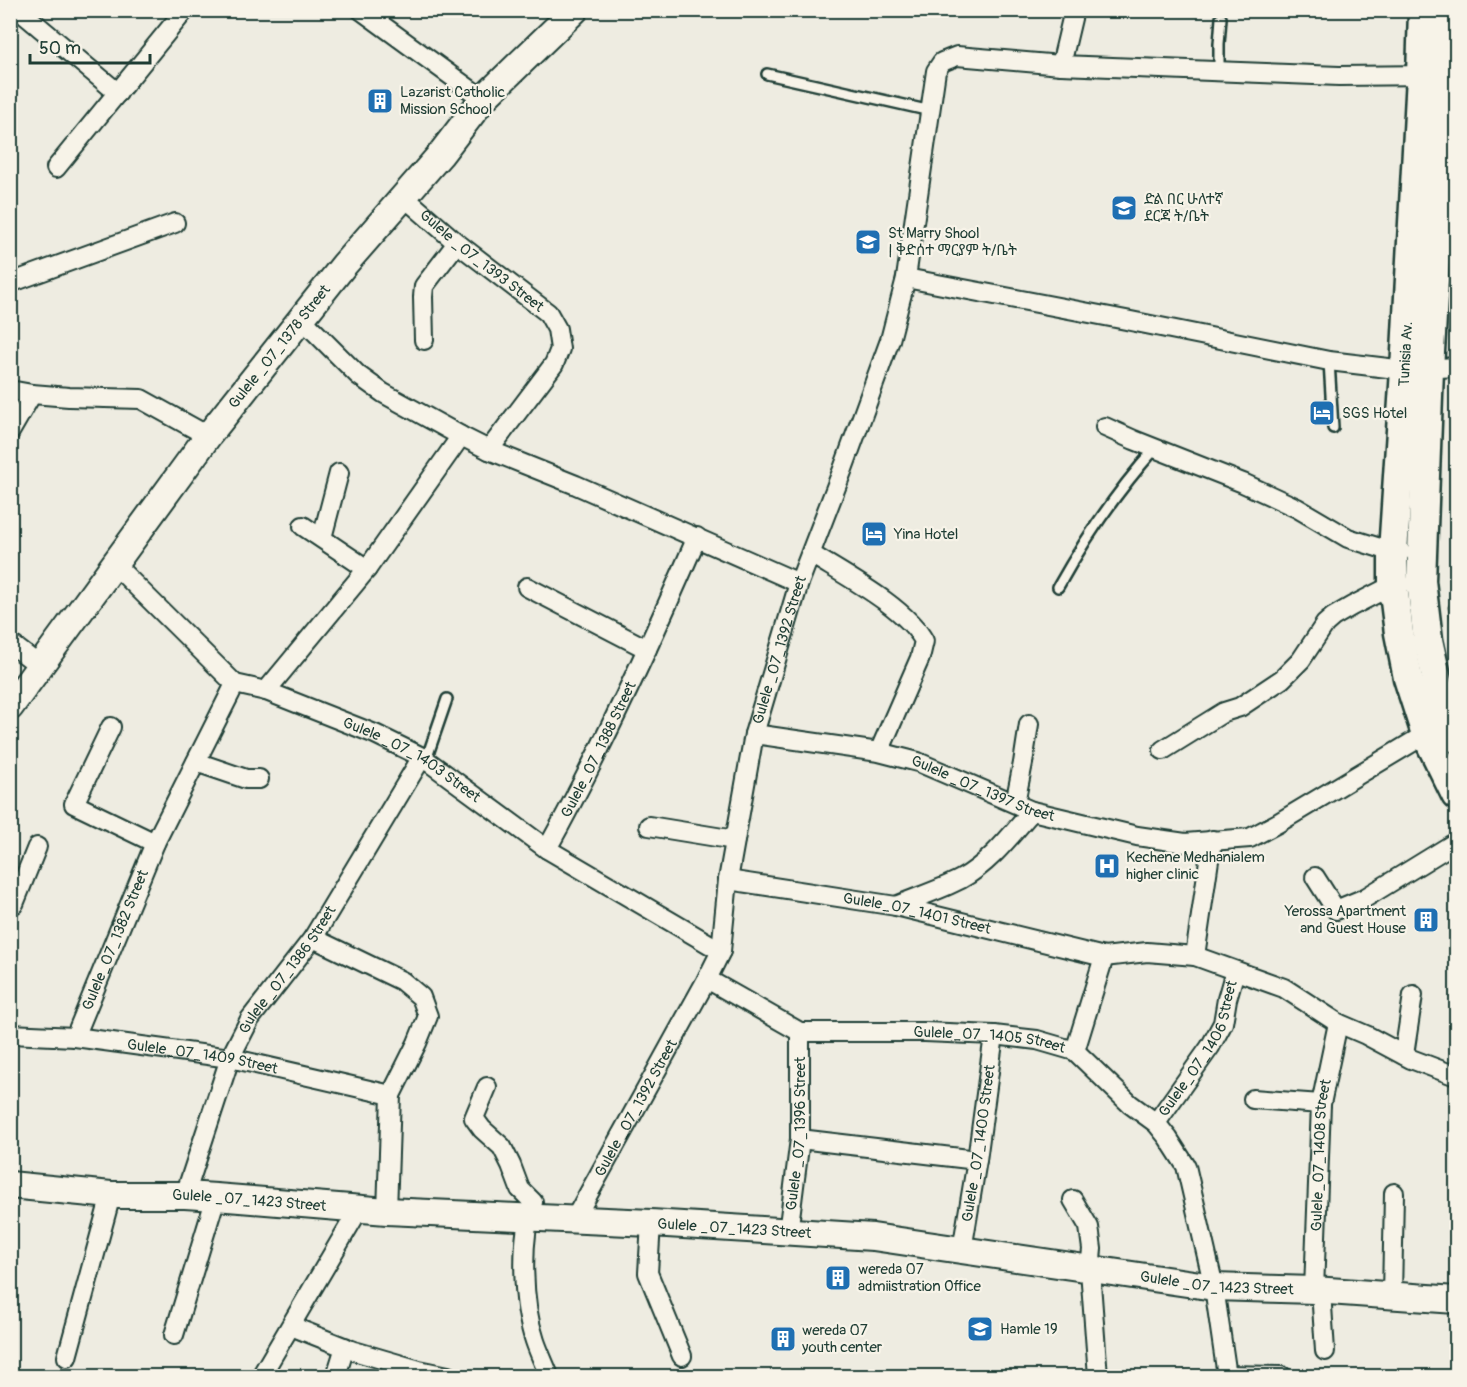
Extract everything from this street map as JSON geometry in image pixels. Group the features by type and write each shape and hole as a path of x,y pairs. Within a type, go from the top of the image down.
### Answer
{"main road":[{"name":"Tunisia Av.","path":"1407,583 1393,552 1417,370 1433,75 1444,11"},
{"name":"Gulele _07_1378 Street","path":"10,707 208,436 301,318 440,155 483,99 565,14"},
{"name":"Tunisia Av.","path":"1417,370 1422,553 1407,583 1399,633 1408,678 1445,733 1456,795"},
{"name":"Gulele _07_1423 Street","path":"10,1185 111,1195 185,1195 387,1211 651,1222 873,1238 1214,1287 1456,1300"}],"street":[{"path":"19,10 118,93"},
{"path":"56,168 185,10"},
{"path":"362,10 483,99"},
{"path":"1074,10 1061,65 1339,76 1433,75"},
{"name":"Gulele _07_1392 Street","path":"574,1220 721,951 728,880 754,734 800,583 890,340 906,278 936,71 942,62 957,56 1061,65"},
{"name":"Gulele _07_1393 Street","path":"403,196 457,243 548,313 557,329 560,350 554,364 489,450"},
{"path":"10,283 175,224"},
{"path":"424,340 424,286 457,243"},
{"path":"906,278 1329,361 1417,370 1456,367"},
{"path":"301,318 358,375 383,393 461,436 800,583"},
{"path":"10,390 69,397 141,399 208,436"},
{"path":"10,432 32,394"},
{"path":"1105,427 1254,488 1297,508 1348,538 1393,552 1422,553"},
{"path":"266,691 367,568 461,436"},
{"path":"322,538 339,472"},
{"path":"303,525 367,568"},
{"name":"Gulele_07_1388 Street","path":"547,849 573,802 647,649 697,537"},
{"path":"811,554 891,605 919,632 924,641 920,658 879,752"},
{"path":"114,564 235,684"},
{"path":"1163,750 1224,712 1240,707 1282,679 1301,660 1326,624 1334,617 1352,606 1407,583"},
{"path":"527,587 647,649"},
{"path":"10,643 40,666"},
{"name":"Gulele _07_1403 Street","path":"235,684 266,691 375,734 424,758 547,849 721,951"},
{"name":"Gulele_07_1382 Street","path":"75,1037 155,843 235,684"},
{"path":"1015,804 1029,724"},
{"path":"111,727 74,804 155,843"},
{"name":"Gulele _07_1397 Street","path":"754,734 879,752 918,762 1032,811 1137,836 1185,843 1250,837 1445,733"},
{"name":"Gulele _07_1386 Street","path":"185,1195 230,1058 250,1019 313,938 424,758"},
{"path":"196,762 246,779 259,779"},
{"path":"896,906 962,878 999,850 1032,811"},
{"path":"649,826 735,840"},
{"path":"1195,956 1212,840"},
{"path":"1315,877 1336,910 1365,898 1456,842"},
{"path":"18,905 37,847"},
{"name":"Gulele_07_1401 Street","path":"728,880 896,906 1104,957 1147,952 1195,956 1284,988 1338,1023 1404,1055 1456,1076"},
{"path":"313,938 402,981 421,996 428,1016 391,1095 387,1211"},
{"path":"1075,1051 1104,957"},
{"name":"Gulele_07_1406 Street","path":"1156,1123 1210,1047 1223,1023 1235,971"},
{"path":"707,978 800,1032"},
{"path":"1404,1055 1413,995"},
{"name":"Gulele_07_1408 Street","path":"1325,1351 1318,1291 1321,1104 1338,1023"},
{"name":"Gulele_07_1405 Street","path":"800,1032 925,1032 994,1035 1037,1040 1075,1051 1130,1104 1156,1123 1186,1166 1214,1287 1226,1376"},
{"name":"Gulele _07_1396 Street","path":"788,1233 800,1139 800,1032"},
{"name":"Gulele_07_1409 Street","path":"10,1034 75,1037 230,1058 391,1095"},
{"name":"Gulele _07_1400 Street","path":"962,1250 994,1035"},
{"path":"487,1087 474,1118 482,1129 502,1147 520,1189 533,1202 528,1216 524,1278 534,1340 545,1376"},
{"path":"1253,1099 1321,1104"},
{"path":"800,1139 977,1160"},
{"path":"1392,1296 1394,1193"},
{"path":"67,1357 111,1195"},
{"path":"174,1335 216,1197"},
{"path":"1073,1200 1089,1227 1098,1377"},
{"path":"261,1377 359,1209"},
{"path":"651,1222 648,1273 682,1356"},
{"path":"291,1326 345,1347 448,1377"},
{"path":"336,1377 345,1347"},
{"path":"1226,1376 1282,1377"}],"lane":[{"path":"1219,71 1221,18"},
{"path":"768,74 931,111"},
{"path":"1329,361 1333,428"},
{"path":"1058,587 1077,552 1111,502 1155,449"},
{"path":"424,758 447,699"}],"shaded area":[{"path":"1456,593 1456,643 1448,607"}],"place":[{"name":"Lazarist Catholic Mission School","path":"380,101"},
{"name":"ድል በር ሁለተኛ ደርጃ ት/ቤት","path":"1124,208"},
{"name":"St Marry Shool | ቅድሰተ ማርያም ት/ቤት","path":"868,242"},
{"name":"SGS Hotel","path":"1322,413"},
{"name":"Yina Hotel","path":"874,534"},
{"name":"Kechene Medhanialem higher clinic","path":"1107,866"},
{"name":"Yerossa Apartment and Guest House","path":"1426,920"},
{"name":"wereda 07 admiistration Office","path":"838,1278"},
{"name":"Hamle 19","path":"980,1329"},
{"name":"wereda 07 youth center","path":"783,1339"}]}
